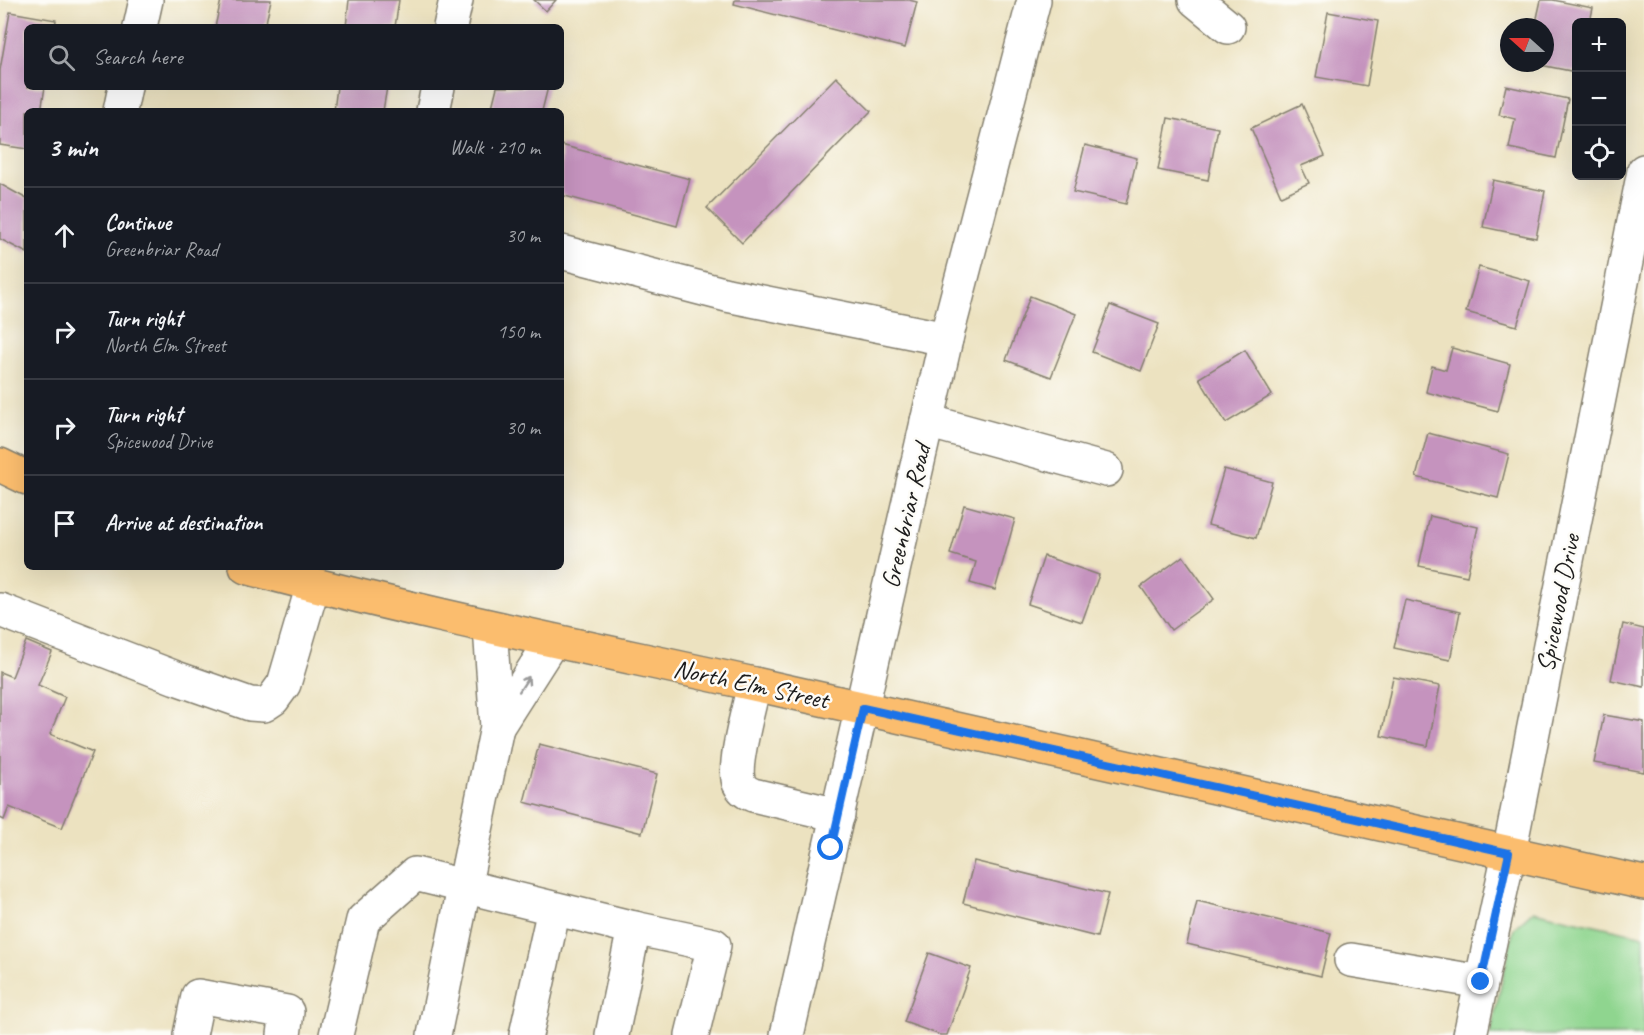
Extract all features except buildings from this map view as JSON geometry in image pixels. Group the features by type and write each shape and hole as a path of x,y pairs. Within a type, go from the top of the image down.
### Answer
{"main road":[{"path":"0,465 24,477"},
{"name":"North Elm Street","path":"257,570 552,641 863,708 1644,883"}],"street":[{"path":"141,24 146,0"},
{"path":"451,24 456,0"},
{"name":"Greenbriar Road","path":"787,1035 946,339 1034,0"},
{"path":"1195,0 1228,27"},
{"path":"121,108 124,90"},
{"path":"434,108 437,90"},
{"name":"Spicewood Drive","path":"1470,1035 1509,853 1642,188"},
{"path":"564,253 727,295 946,339"},
{"path":"927,422 1106,470"},
{"path":"0,610 176,678 249,704 264,705 273,699 284,684 313,585"},
{"path":"434,1035 496,727 490,627"},
{"path":"496,727 552,641"},
{"path":"754,684 736,770 739,784 746,792 753,795 838,815"},
{"path":"336,1035 363,920 415,874 634,928 714,945 692,1035"},
{"path":"526,1035 554,909"},
{"path":"612,1035 634,928"},
{"path":"1351,960 1481,982"},
{"path":"190,1035 198,996 287,1011 284,1035"}],"green space":[{"path":"1533,911 1644,936 1644,1035 1490,1035 1514,928"}],"route":[{"path":"831,848 863,708 1509,853 1481,982"}]}
